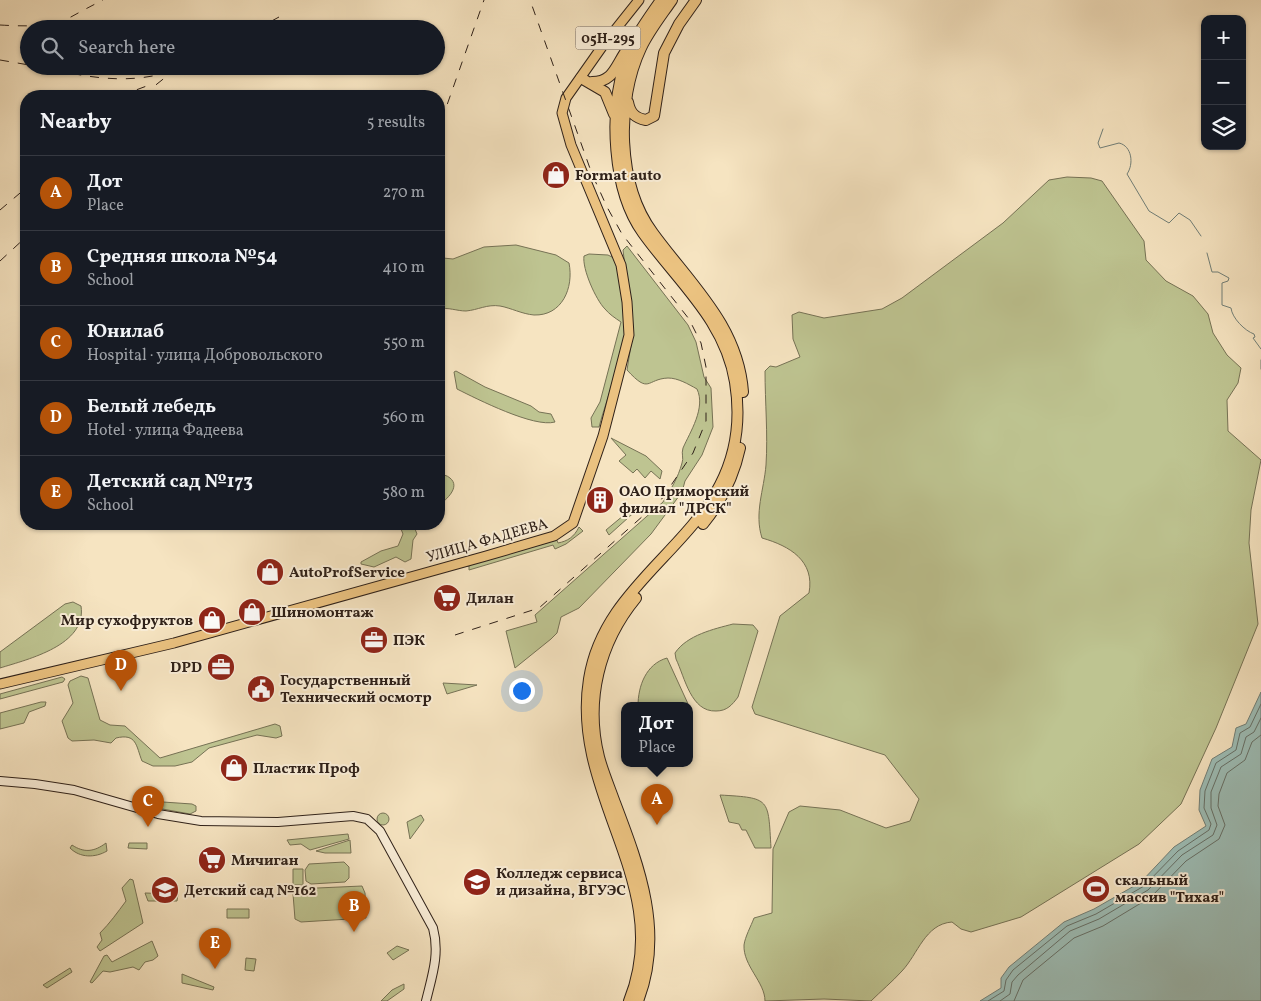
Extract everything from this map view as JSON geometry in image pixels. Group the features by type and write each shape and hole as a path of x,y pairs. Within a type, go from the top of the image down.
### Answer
{"highway":[{"path":"629,1001 638,974 642,948 642,922 632,873 607,810 587,738 588,680 596,650 620,607 685,536 714,497 731,459 737,405 735,382 723,343 714,324 699,300 641,230 633,215 620,170 615,137 624,69 632,46 661,0"},
{"path":"638,1001 646,975 650,949 649,913 640,871 599,759 593,719 596,680 607,644 627,610 644,588 697,532 721,499 731,479 739,454 744,406 742,381 730,340 706,298 647,225 632,184 626,150 624,122 626,96 641,49 672,0"},
{"path":"626,150 630,126 641,119 650,119 656,113 661,61 678,24 696,0"},
{"name":"05Н-295","path":"592,82 602,82 608,79 625,52 632,46"},
{"path":"581,78 592,82 605,92 616,119"},
{"path":"626,96 631,111 641,119"}],"main road":[{"name":"УЛИЦА ФАДЕЕВА","path":"0,684 174,642 486,556 554,536 573,523 604,433 629,334 624,283 616,250 564,126 562,108 566,98 604,44 639,0"},
{"path":"0,781 74,790 158,814 213,822 278,822 353,816 367,819 380,831 433,928 436,942 436,959 426,1001"}],"green space":[{"path":"1067,177 1091,178 1102,181 1144,241 1146,260 1166,281 1193,296 1208,314 1213,333 1227,355 1241,368 1238,383 1227,400 1228,431 1261,460 1251,510 1249,543 1258,624 1216,728 1181,804 1139,844 1021,917 971,932 961,929 952,922 935,928 923,941 902,971 871,1001 824,999 765,1001 762,987 747,960 744,945 754,918 772,913 773,849 789,812 800,806 840,810 886,828 910,821 919,799 885,755 755,714 752,707 780,616 809,593 810,582 808,572 798,556 782,545 762,538 760,529 759,511 767,453 765,371 770,366 776,367 800,357 793,339 792,315 799,312 824,318 882,309 902,298 1003,223 1049,180"},
{"path":"516,245 556,255 569,263 570,282 568,291 559,306 544,314 534,315 495,306 466,311 445,308 445,258 453,259 484,247"},
{"path":"627,246 688,325 696,342 704,377 711,388 713,427 702,455 685,481 682,492 651,534 579,608 561,617 557,633 551,639 515,668 506,631 537,622 535,615 663,502 678,474 683,461 683,448 696,420 700,404 697,389 672,378 644,384 634,378 627,370 633,333 623,250"},
{"path":"589,254 608,255 614,258 623,292 626,318 625,337 599,427 592,427 591,418 600,402 621,322 601,305 594,292 587,276 584,262 584,256"},
{"path":"456,371 485,387 531,406 539,412 551,414 555,422 546,423 520,417 457,389 454,372"},
{"path":"611,438 646,456 662,471 660,479 651,471 645,478 637,469 633,473 619,461 626,455"},
{"path":"445,475 453,482 454,485 451,493 445,500"},
{"path":"636,505 639,508 609,535 606,530"},
{"path":"579,527 583,531 566,544 555,549 553,545 469,570 469,566 458,567 556,538 558,543 562,542 573,536"},
{"path":"401,530 415,530 417,534 413,540 411,559 405,562 396,557 374,567 361,564 361,562 381,551 398,546 403,534"},
{"path":"73,602 81,606 80,619 75,631 66,640 40,655 0,668 0,652 65,604"},
{"path":"733,624 753,625 758,631 738,697 726,709 707,710 700,706 690,692 675,653 694,637"},
{"path":"667,658 687,702 638,702 645,677 654,665"},
{"path":"81,676 88,678 100,720 110,725 125,726 160,758 275,724 280,726 282,736 276,738 257,735 209,748 192,762 175,766 153,766 142,761 135,742 128,737 116,738 111,743 94,740 72,741 68,738 62,721 73,703 68,685 70,681"},
{"path":"62,677 65,679 63,682 0,699 0,694"},
{"path":"443,683 477,685 447,694"},
{"path":"46,702 45,706 29,712 24,723 0,729 0,713"},
{"path":"720,795 749,798 764,804 769,819 771,848 755,848 746,830 742,830 739,824 729,822"},
{"path":"163,802 192,804 196,806 196,811 190,814 146,806"},
{"path":"383,813 389,819 383,825 377,819"},
{"path":"421,815 424,820 410,839 407,822"},
{"path":"348,834 349,839 310,850 301,844 290,845 287,840"},
{"path":"350,840 351,853 316,851"},
{"path":"106,843 107,851 93,856 78,854 70,848 72,845 89,850"},
{"path":"129,843 147,843 147,849 128,848"},
{"path":"344,862 349,867 349,878 345,882 311,884 306,881 305,870 309,864"},
{"path":"293,869 303,869 303,885 293,885"},
{"path":"130,879 133,880 143,923 100,951 97,947 102,940 100,933 126,901 122,888"},
{"path":"362,886 365,893 366,918 301,922 295,919 293,894 295,889"},
{"path":"145,893 178,894 177,901 148,901"},
{"path":"227,909 249,909 249,918 227,918"},
{"path":"152,941 158,956 153,960 145,962 139,970 133,967 110,972 103,971 92,983 90,982 104,956 107,955 112,962"},
{"path":"397,946 409,950 393,960 387,953"},
{"path":"246,958 256,959 254,971 245,970"},
{"path":"70,968 72,972 47,988 43,985"},
{"path":"182,974 214,987 213,990 182,983"},
{"path":"404,984 404,989 387,1001 381,1001 392,990"}],"water":[{"path":"1261,692 1261,1001 980,1001 1001,988 1001,978 1009,967 1064,922 1094,909 1141,882 1174,847 1206,826 1199,810 1200,790 1212,759 1232,747 1236,728 1246,724"}],"waterway":[{"path":"1103,129 1098,143 1100,148 1119,143 1127,148 1131,161 1127,174 1149,211 1169,223 1179,213 1190,220 1201,236"},
{"path":"1207,253 1212,272 1218,272 1229,278 1228,281 1222,283 1222,305 1231,308 1240,324 1254,334 1255,337 1253,338 1261,349"},
{"path":"1261,360 1261,369"}],"railway":[{"path":"64,20 103,0"},
{"path":"445,109 484,0"},
{"path":"455,635 539,608 661,500 693,453 706,421 706,367 701,343 689,319 622,234 607,207 592,174 530,0"},
{"path":"274,20 279,17"},
{"path":"0,25 20,26"},
{"path":"0,60 20,63"},
{"path":"81,75 129,79 156,75"},
{"path":"150,90 167,76"},
{"path":"136,90 152,84"},
{"path":"0,210 20,193"},
{"path":"0,261 20,243"}],"place":[{"name":"Format auto","path":"556,175"},
{"name":"ОАО Приморский филиал \"ДРСК\"","path":"600,500"},
{"name":"AutoProfService","path":"270,572"},
{"name":"Дилан","path":"447,598"},
{"name":"Шиномонтаж","path":"252,612"},
{"name":"Мир сухофруктов","path":"212,620"},
{"name":"ПЭК","path":"374,640"},
{"name":"DPD","path":"221,667"},
{"name":"Государственный Технический осмотр","path":"261,689"},
{"name":"Белый лебедь","path":"121,691"},
{"name":"Пластик Проф","path":"234,768"},
{"name":"Дот","path":"657,825"},
{"name":"Юнилаб","path":"148,827"},
{"name":"Мичиган","path":"212,860"},
{"name":"Колледж сервиса и дизайна, ВГУЭС","path":"477,882"},
{"name":"скальный массив \"Тихая\"","path":"1096,889"},
{"name":"Детский сад №162","path":"165,890"},
{"name":"Средняя школа №54","path":"354,932"},
{"name":"Детский сад №173","path":"215,969"}]}
